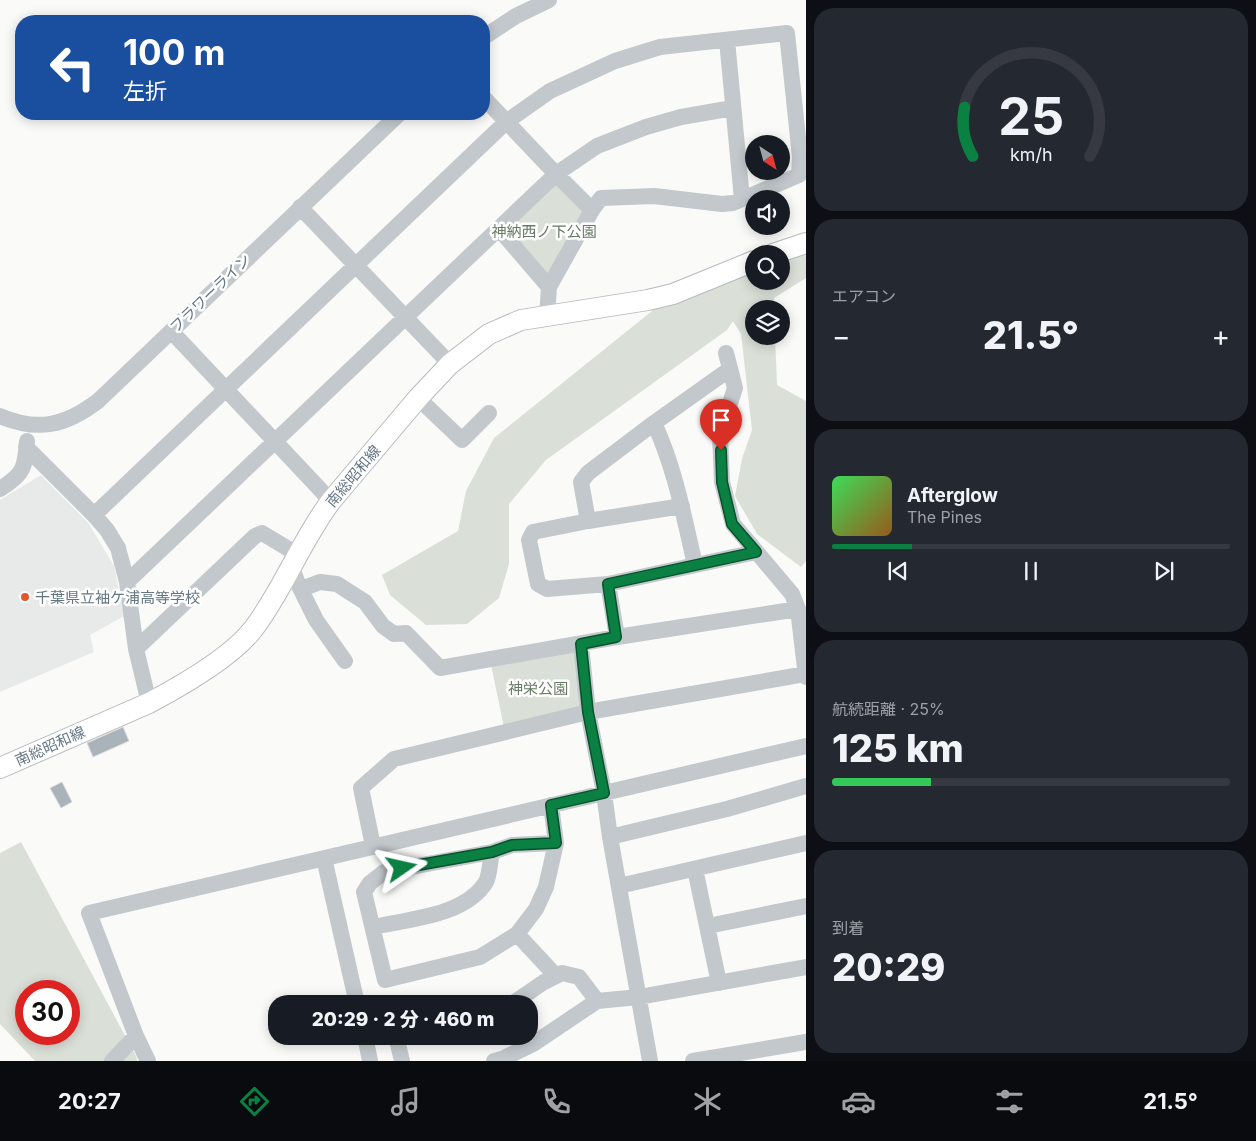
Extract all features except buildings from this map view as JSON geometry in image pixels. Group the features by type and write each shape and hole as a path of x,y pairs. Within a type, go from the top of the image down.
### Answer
{"main road":[{"path":"790,248 806,243"},
{"name":"南総昭和線","path":"0,768 150,703 170,692 238,646 254,629 318,518 331,501 418,398 450,364 489,334 521,320 648,300 673,294 745,265"}],"street":[{"path":"490,33 516,16 549,0"},
{"path":"94,515 506,122 550,91 615,61 660,47 787,33 802,175 733,203 722,204 654,196 601,198 592,210 549,287 548,316"},
{"path":"727,40 742,199"},
{"path":"490,105 592,210"},
{"path":"127,582 500,230 556,174 597,146 646,127 681,117 734,108"},
{"name":"フラワーライン","path":"0,416 12,421 28,424 52,424 71,419 98,401 393,120"},
{"path":"300,207 450,364"},
{"path":"500,230 549,287"},
{"path":"171,331 331,501"},
{"path":"373,846 362,788 394,759 588,712 806,676 798,609 792,594 732,524 722,482 720,434 735,388 726,354"},
{"path":"588,521 581,482 588,473 654,423 730,370"},
{"path":"418,398 462,440 489,413"},
{"path":"654,423 666,449 682,506 695,565"},
{"path":"0,489 22,472 25,463 28,424"},
{"path":"26,447 108,530 118,548 127,582 136,649 150,703"},
{"path":"682,506 533,532 529,540 538,584 547,590 608,584 756,552"},
{"path":"136,649 255,536 262,533 294,560 298,584 316,620 345,661"},
{"path":"298,584 304,588 320,582 337,584 365,602 383,626 394,634 406,633 440,668 616,637 798,609"},
{"path":"608,584 616,637"},
{"path":"581,644 588,712 604,793 610,837 650,1061"},
{"path":"148,1061 136,1036 89,913 806,746"},
{"path":"610,837 727,809 806,786"},
{"path":"551,805 556,843 546,887 536,909 517,934 480,957 385,980 364,892 370,883 384,872 492,852 512,845 556,843"},
{"path":"619,886 806,843"},
{"path":"373,927 449,911 465,904 487,880 492,852"},
{"path":"324,858 355,995"},
{"path":"695,869 719,983"},
{"path":"708,926 806,906"},
{"path":"517,934 556,976"},
{"path":"494,1061 532,1044 597,1001 639,997 806,967"},
{"path":"525,995 562,973 579,977 597,1001"},
{"path":"112,1061 136,1036"},
{"path":"692,1061 806,1042"},
{"path":"367,1045 370,1061"},
{"path":"398,1045 402,1061"}],"shaded area":[{"path":"41,475 89,524 114,566 124,616 90,635 94,652 0,692 0,500"}],"green space":[{"name":"神納西ノ下公園","path":"556,181 586,210 548,279 506,230"},
{"path":"806,253 806,278 790,288 790,254"},
{"path":"745,266 745,290 787,290 774,298 774,300 745,300 745,345 775,345 777,385 806,401 806,561 801,567 757,534 735,496 742,459 752,430 741,334 733,321 727,330 546,460 509,504 509,564 499,598 467,624 426,625 390,595 382,575 458,531 466,491 494,438 657,307"},
{"name":"神栄公園","path":"581,645 588,712 505,732 490,660"},
{"path":"21,842 137,1061 35,1061 20,1045 80,1045 80,980 15,980 15,1040 0,1024 0,853"}],"place":[{"name":"千葉県立袖ケ浦高等学校","path":"25,597"}],"route":[{"path":"402,868 492,852 512,845 556,843 551,805 604,793 588,712 581,644 616,637 608,584 756,552 732,524 722,482 721,450"}]}
